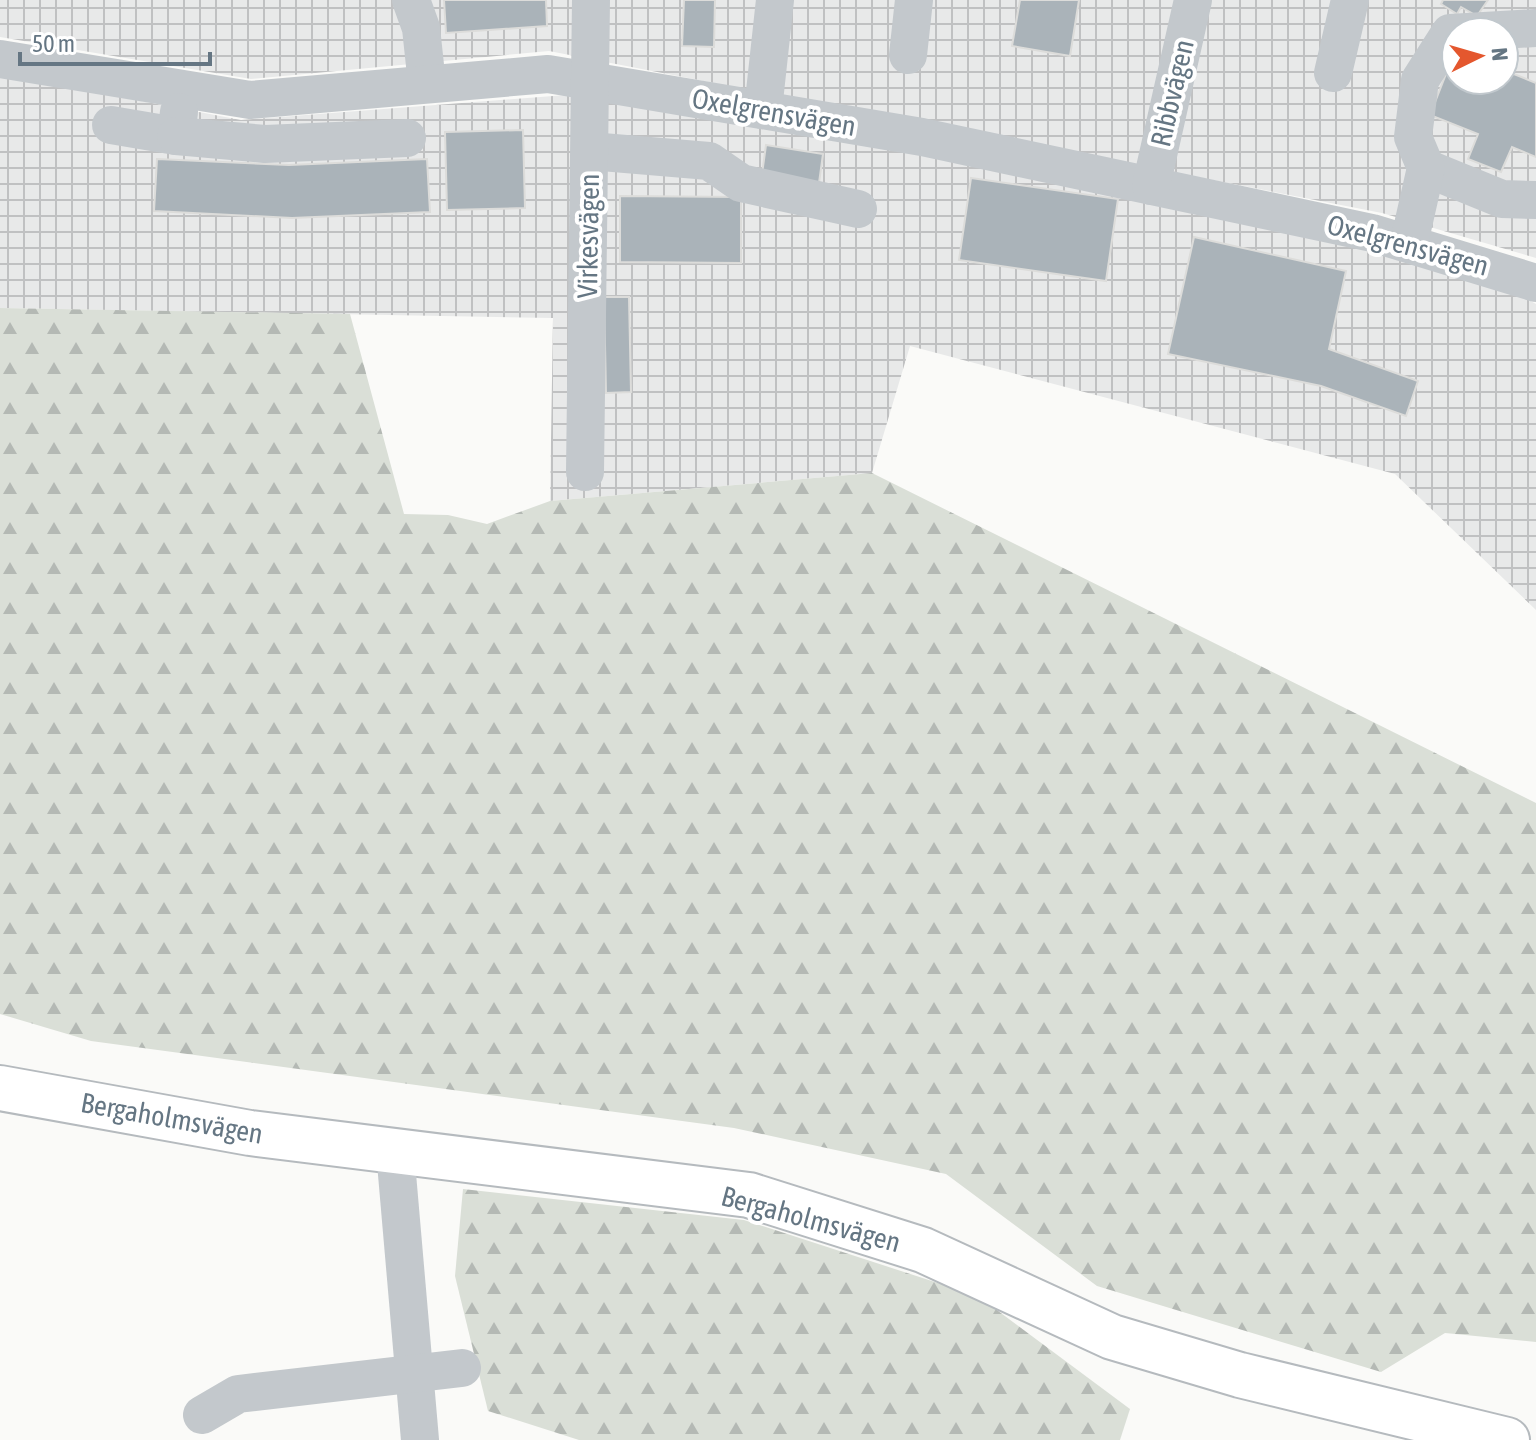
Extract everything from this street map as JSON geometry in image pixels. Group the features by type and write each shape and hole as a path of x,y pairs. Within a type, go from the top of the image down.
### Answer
{"main road":[{"name":"Bergaholmsvägen","path":"0,1088 250,1133 749,1195 923,1250 1112,1337 1240,1375 1515,1438"}],"street":[{"path":"411,0 421,28 427,84"},
{"name":"Virkesvägen","path":"585,472 591,0"},
{"path":"763,110 775,0"},
{"path":"908,55 914,0"},
{"name":"Ribbvägen","path":"1151,186 1193,0"},
{"path":"1333,73 1350,0"},
{"path":"1409,243 1426,168 1413,137 1420,80 1450,33 1536,28"},
{"name":"Oxelgrensvägen","path":"0,59 250,100 548,74 922,137 1409,243 1536,283"},
{"path":"176,136 182,90"},
{"path":"111,125 176,136 265,144 407,138"},
{"path":"590,151 709,161 741,183 858,209"},
{"path":"1426,168 1502,199 1536,200"},
{"path":"395,1151 420,1440"},
{"path":"202,1415 238,1394 462,1368"}],"shaded area":[{"path":"0,0 1536,0 1536,258 1382,213 549,51 251,79 0,37"},
{"path":"0,74 241,120 566,95 1059,177 1287,222 1508,289 1536,304 1536,610 1395,474 910,346 872,473 550,501 553,318 0,308"}],"green space":[{"path":"0,308 350,314 404,514 448,515 487,524 550,501 872,473 1536,803 1536,1342 1445,1333 1381,1372 1097,1286 946,1174 734,1128 91,1041 0,1014"},
{"path":"463,1189 744,1220 978,1296 1130,1409 1120,1440 579,1440 488,1411 455,1276"}],"building":[{"path":"444,0 546,0 547,26 446,33"},
{"path":"684,0 715,0 714,47 682,46"},
{"path":"1020,0 1079,0 1070,56 1012,46"},
{"path":"1443,0 1488,0 1477,16 1461,7 1457,14 1441,4"},
{"path":"1520,76 1536,83 1536,157 1512,147 1501,172 1468,159 1478,134 1430,115 1440,89 1440,96 1520,96"},
{"path":"523,130 525,208 447,210 445,132"},
{"path":"766,145 823,154 819,183 762,174"},
{"path":"157,159 289,165 427,159 430,212 292,218 154,211"},
{"path":"971,178 1118,199 1106,281 959,260"},
{"path":"620,196 741,197 741,263 620,262"},
{"path":"1194,237 1346,271 1329,349 1418,381 1406,416 1321,386 1168,354"},
{"path":"604,297 629,297 631,392 606,393"}]}
